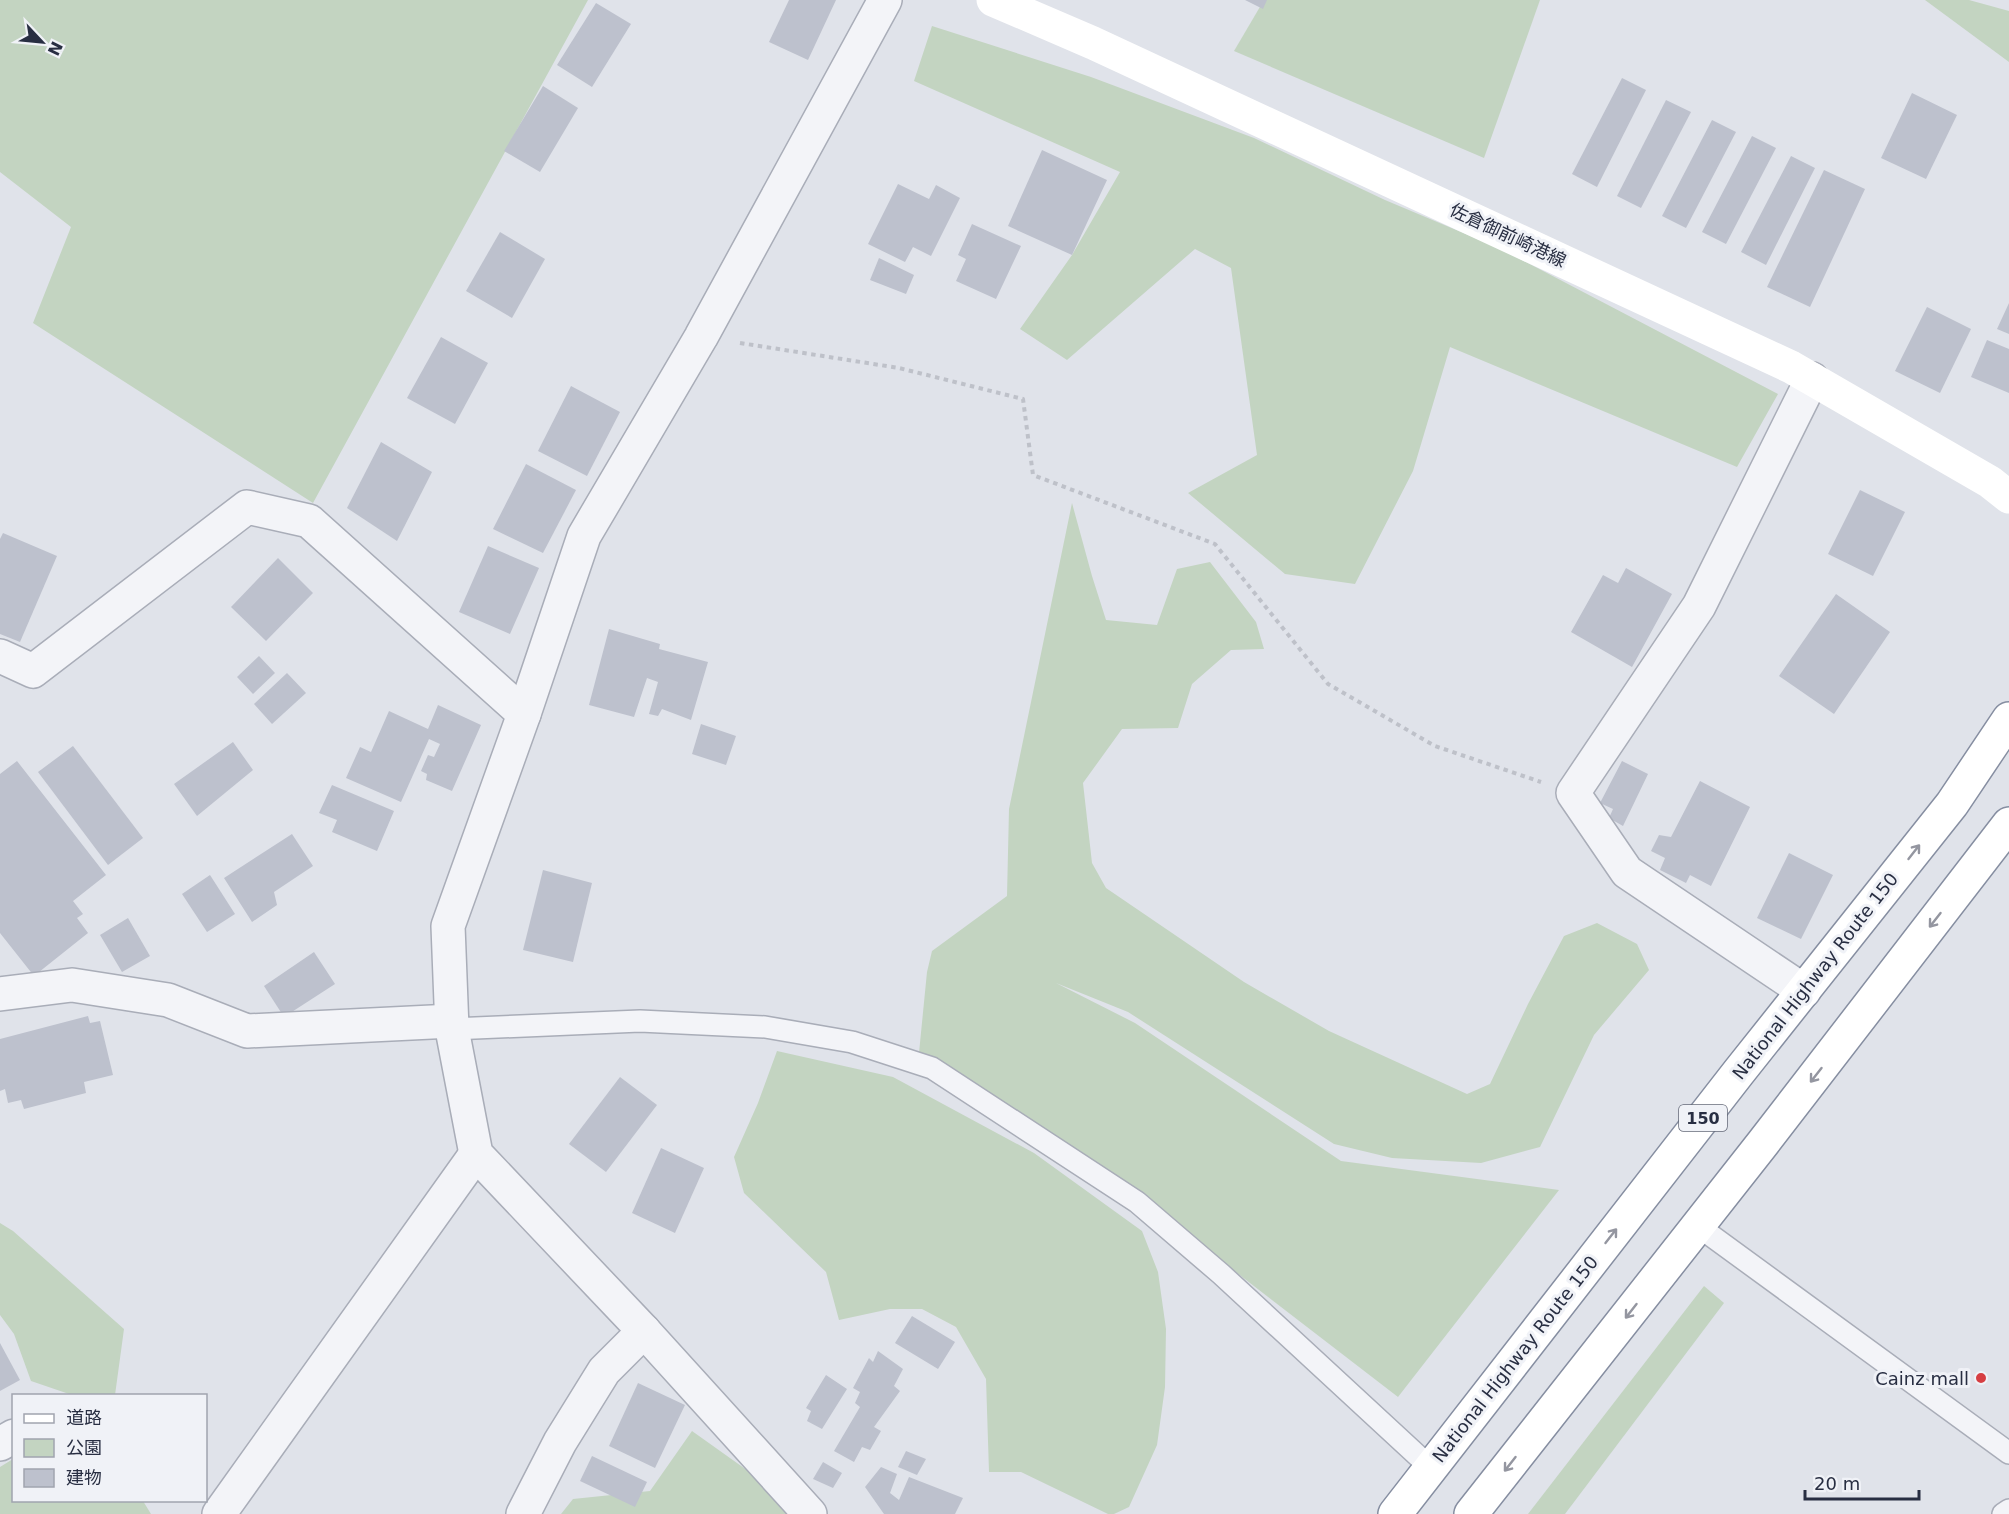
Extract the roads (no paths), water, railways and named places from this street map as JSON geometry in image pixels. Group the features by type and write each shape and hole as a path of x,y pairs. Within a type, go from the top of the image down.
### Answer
{"main road":[{"name":"佐倉御前崎港線","path":"993,0 1093,43 1781,362 1990,482 2009,497"},
{"name":"National Highway Route 150","path":"1395,1514 1803,991 1952,804 2009,719"},
{"path":"1471,1514 1698,1226 2009,824"}],"street":[{"path":"810,1514 644,1331 476,1154 452,1025 448,926 584,537 700,337 885,0"},
{"path":"1803,991 1627,872 1573,793 1699,606 1812,379"},
{"path":"0,656 33,670 247,507 309,521 524,714"},
{"path":"0,994 72,985 168,1000 247,1031 452,1025"},
{"path":"217,1510 476,1154"},
{"path":"523,1514 560,1442 604,1371 644,1331"}],"lane":[{"path":"452,1025 640,1021 765,1026 852,1042 932,1068 1137,1202 1221,1274 1431,1468"},
{"path":"1698,1226 2009,1453"},
{"path":"2003,1514 2009,1510"}],"place":[{"name":"Cainz mall","path":"1981,1378"}]}
